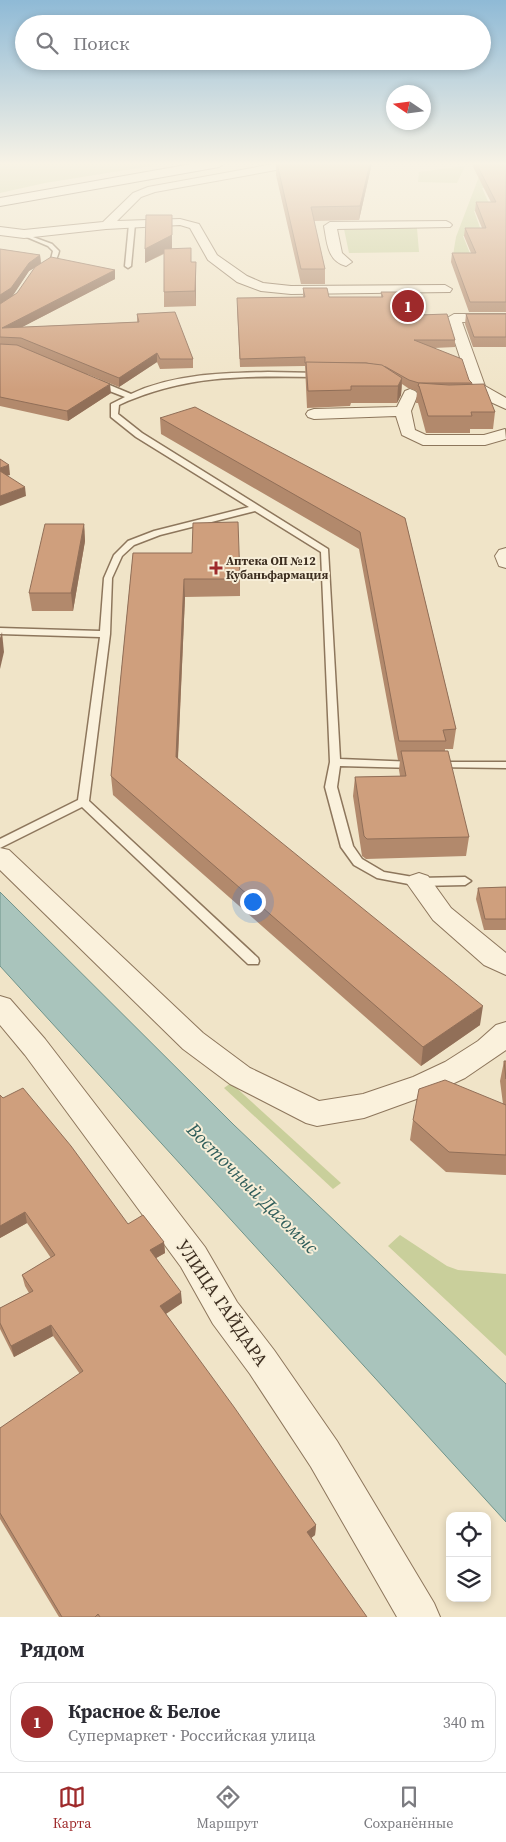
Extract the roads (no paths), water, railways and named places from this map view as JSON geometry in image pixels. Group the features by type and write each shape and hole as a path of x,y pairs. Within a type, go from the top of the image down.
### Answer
{"street":[{"path":"202,238 212,257 242,279 261,287 291,290 445,289"},
{"path":"333,238 336,254 346,262"},
{"path":"506,318 454,318 478,388 506,404"},
{"path":"410,393 403,411 408,432 423,440 485,440 505,434"},
{"path":"314,414 403,411"},
{"path":"506,554 504,556 506,562"},
{"path":"0,856 193,1041 240,1076 317,1114 364,1106 423,1086 455,1070 488,1049 506,1033"},
{"path":"419,882 442,914 493,958 506,965"},
{"name":"УЛИЦА ГАЙДАРА","path":"0,1006 35,1047 193,1257 225,1313 262,1362 324,1454 420,1617"}],"lane":[{"path":"35,238 50,245 56,251 54,260 40,269"},
{"path":"128,266 131,238"},
{"path":"327,375 265,374 184,379 130,396 115,404 114,415 139,435 325,551 335,762 331,787 347,847 358,862 381,875 419,882 466,881"},
{"path":"93,381 130,396"},
{"path":"470,396 489,396"},
{"path":"83,802 105,634 108,578 118,555 131,543 157,533 255,508"},
{"path":"0,631 105,634"},
{"path":"335,762 385,765 506,765"},
{"path":"0,844 83,802"},
{"path":"83,802 253,961"}],"water":[{"name":"Восточный Дагомыс","path":"0,892 234,1125 506,1384 506,1522 0,966"}],"place":[{"name":"Красное & Белое","path":"408,306"},
{"name":"Аптека ОП №12 Кубаньфармация","path":"216,568"}]}
